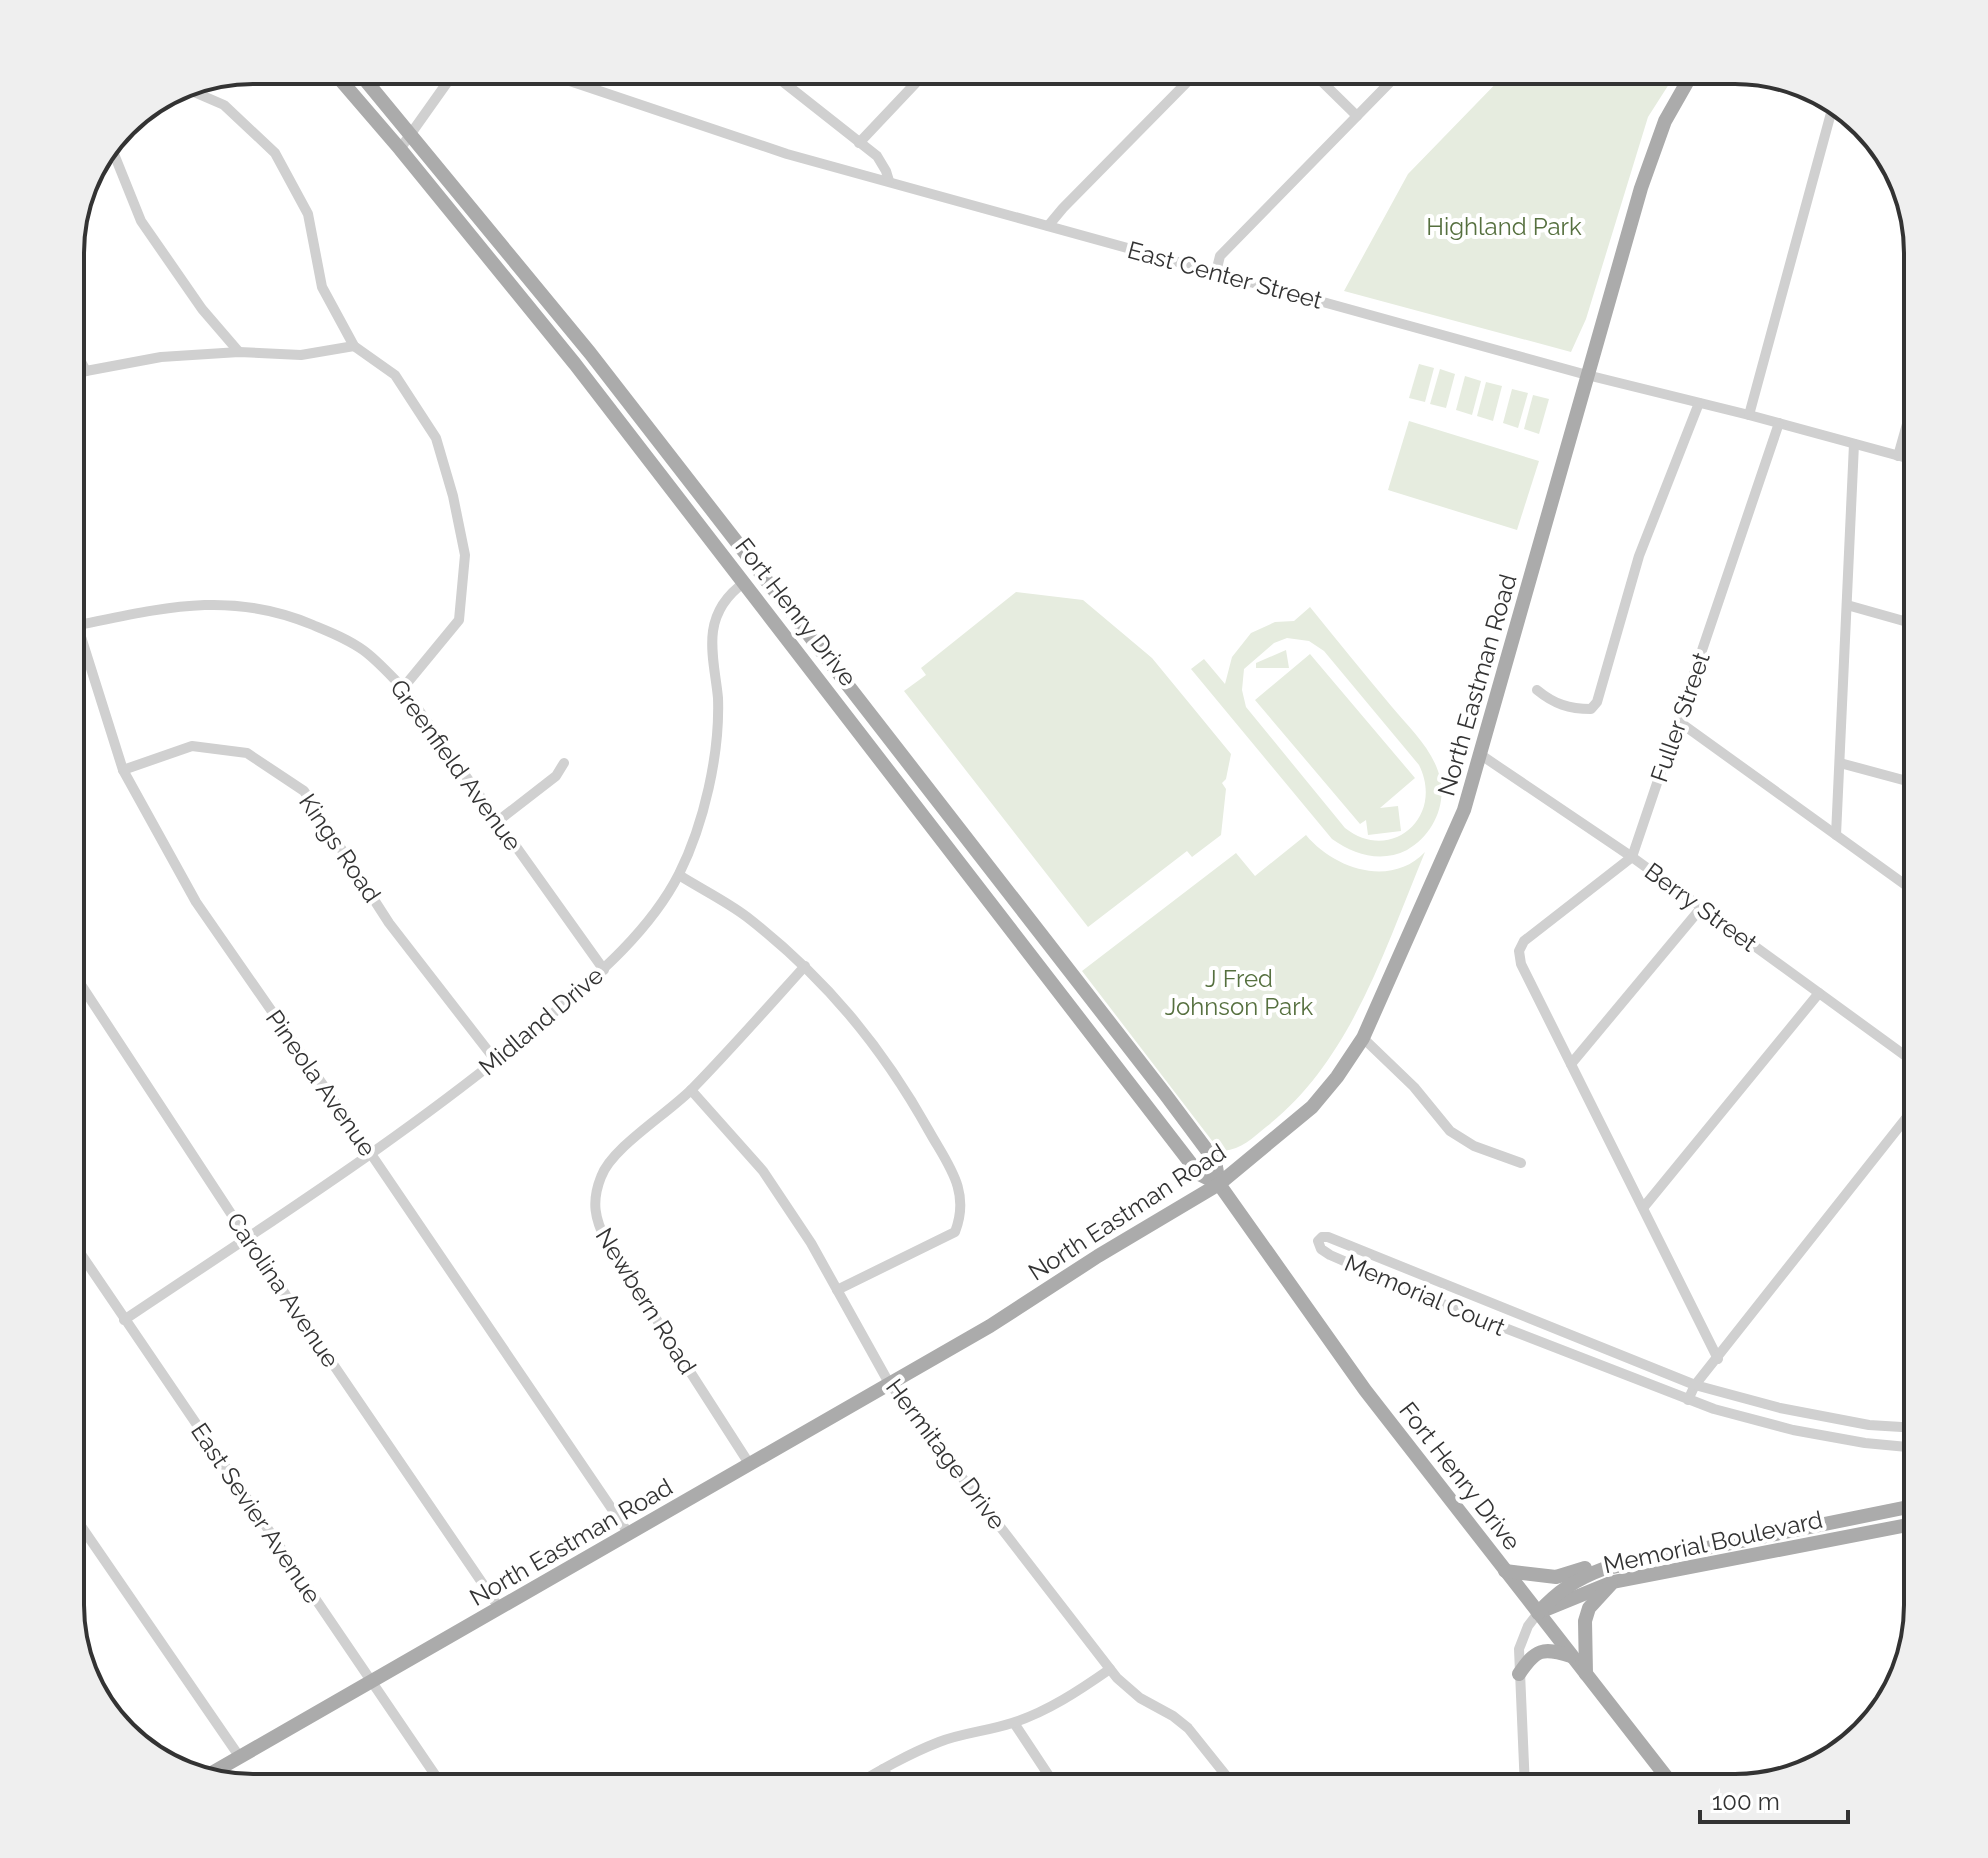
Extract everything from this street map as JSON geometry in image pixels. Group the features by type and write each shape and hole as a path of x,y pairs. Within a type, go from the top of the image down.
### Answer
{"main road":[{"name":"Fort Henry Drive","path":"344,84 575,364 1199,1174 1219,1184"},
{"name":"Fort Henry Drive","path":"369,84 599,364 1165,1094 1215,1161 1219,1184 1365,1390 1664,1774"},
{"name":"North Eastman Road","path":"216,1770 990,1326 1098,1256 1219,1184 1312,1107 1363,1038 1464,810 1654,148 1686,84"},
{"name":"Memorial Boulevard","path":"1538,1613 1557,1592 1583,1577 1636,1561 1904,1508"},
{"name":"Memorial Boulevard","path":"1538,1613 1613,1582 1904,1526"},
{"path":"1505,1571 1556,1577 1598,1563 1636,1561"},
{"path":"1586,1675 1585,1621 1589,1608 1613,1582"},
{"path":"1519,1674 1535,1654 1543,1650 1572,1656"}],"street":[{"path":"400,149 446,84"},
{"name":"East Center Street","path":"578,84 773,150 1587,375 1904,458"},
{"path":"785,84 877,156 889,181"},
{"path":"859,143 915,84"},
{"path":"1048,226 1185,84"},
{"path":"1324,84 1357,116"},
{"path":"1216,272 1220,256 1388,84"},
{"path":"198,94 224,105 275,153 308,214 322,287 354,346 395,375 436,438 453,496 465,555 459,620 403,688"},
{"path":"1749,415 1831,113"},
{"path":"115,156 141,221 202,309 239,352"},
{"path":"84,367 86,371 161,357 239,352 301,355 354,346"},
{"path":"1537,690 1555,704 1577,709 1591,709 1597,702 1639,556 1699,403"},
{"name":"Fuller Street","path":"1632,857 1779,423"},
{"path":"1898,456 1904,435"},
{"path":"1836,835 1854,444"},
{"name":"Midland Drive","path":"124,1320 371,1154 496,1061 604,970 652,915 679,875 706,801 715,746 718,700 713,632 718,612 731,592 745,582"},
{"name":"Greenfield Avenue","path":"84,624 154,610 205,604 243,604 290,615 363,650 403,688 604,970"},
{"path":"1847,605 1904,621"},
{"name":"Pineola Avenue","path":"84,641 123,770 196,902 629,1534"},
{"path":"1678,721 1904,884"},
{"name":"Kings Road","path":"123,770 192,746 247,753 304,791 389,923 496,1061"},
{"name":"Berry Street","path":"1481,755 1632,857 1904,1055"},
{"path":"498,821 556,776 564,763"},
{"path":"1840,763 1904,780"},
{"path":"1632,857 1524,941 1519,951 1521,964 1718,1359"},
{"path":"679,875 745,915 805,966 846,1009 884,1056 961,1193 960,1219 955,1232 837,1290"},
{"path":"1571,1064 1701,908"},
{"name":"Newbern Road","path":"750,1465 606,1241 595,1218 596,1196 601,1176 610,1160 691,1090 805,966"},
{"name":"Carolina Avenue","path":"84,989 247,1238 500,1609"},
{"path":"1643,1208 1819,993"},
{"path":"1363,1038 1402,1074 1450,1131 1474,1146 1521,1163"},
{"name":"Hermitage Drive","path":"691,1090 763,1171 786,1202 889,1383 1110,1669 1140,1698 1188,1728 1225,1774"},
{"path":"1688,1400 1695,1385 1904,1121"},
{"name":"Memorial Court","path":"1904,1427 1869,1425 1780,1408 1695,1385 1328,1237 1318,1241 1321,1249 1330,1255 1448,1306 1688,1400 1793,1430 1904,1447"},
{"name":"East Sevier Avenue","path":"84,1259 434,1774"},
{"path":"1448,1306 1455,1287"},
{"path":"1865,1443 1869,1425"},
{"path":"84,1530 239,1756"},
{"path":"1524,1774 1519,1649 1528,1626 1538,1613"},
{"path":"874,1774 943,1740 1014,1723 1073,1694 1110,1669"},
{"path":"1014,1723 1048,1774"},
{"path":"883,1769 886,1774"}],"green space":[{"name":"Highland Park","path":"1495,84 1669,84 1648,117 1586,319 1571,352 1344,291 1408,174"},
{"path":"1419,364 1434,368 1425,402 1409,398"},
{"path":"1440,369 1455,374 1446,408 1430,404"},
{"path":"1465,376 1481,381 1472,415 1456,410"},
{"path":"1486,382 1502,386 1493,421 1477,416"},
{"path":"1512,389 1528,393 1518,428 1503,423"},
{"path":"1533,395 1549,399 1539,434 1524,429"},
{"path":"1409,421 1539,461 1517,530 1388,490"},
{"path":"1016,592 1083,600 1152,658 1231,754 1226,779 1222,783 1226,789 1221,835 1192,857 1187,851 1088,927 904,691 926,675 921,668"},
{"path":"1310,607 1418,737 1434,762 1442,794 1437,816 1425,836 1407,850 1388,856 1368,855 1332,839 1191,669 1204,659 1225,684 1232,657 1251,633 1275,622 1294,621","holes":["1287,638 1309,641 1324,651 1419,765 1425,784 1425,802 1409,830 1395,838 1380,841 1362,838 1345,828 1246,707 1242,690 1244,669 1274,643"]},
{"path":"1286,650 1289,668 1256,668 1256,663"},
{"path":"1310,654 1415,778 1380,808 1398,806 1401,831 1368,835 1366,820 1360,824 1255,700"},
{"name":"J Fred Johnson Park","path":"1306,835 1332,857 1363,870 1396,869 1411,863 1425,852 1380,964 1343,1036 1321,1070 1296,1100 1261,1131 1241,1145 1224,1151 1213,1142 1082,971 1236,853 1255,876"}]}
